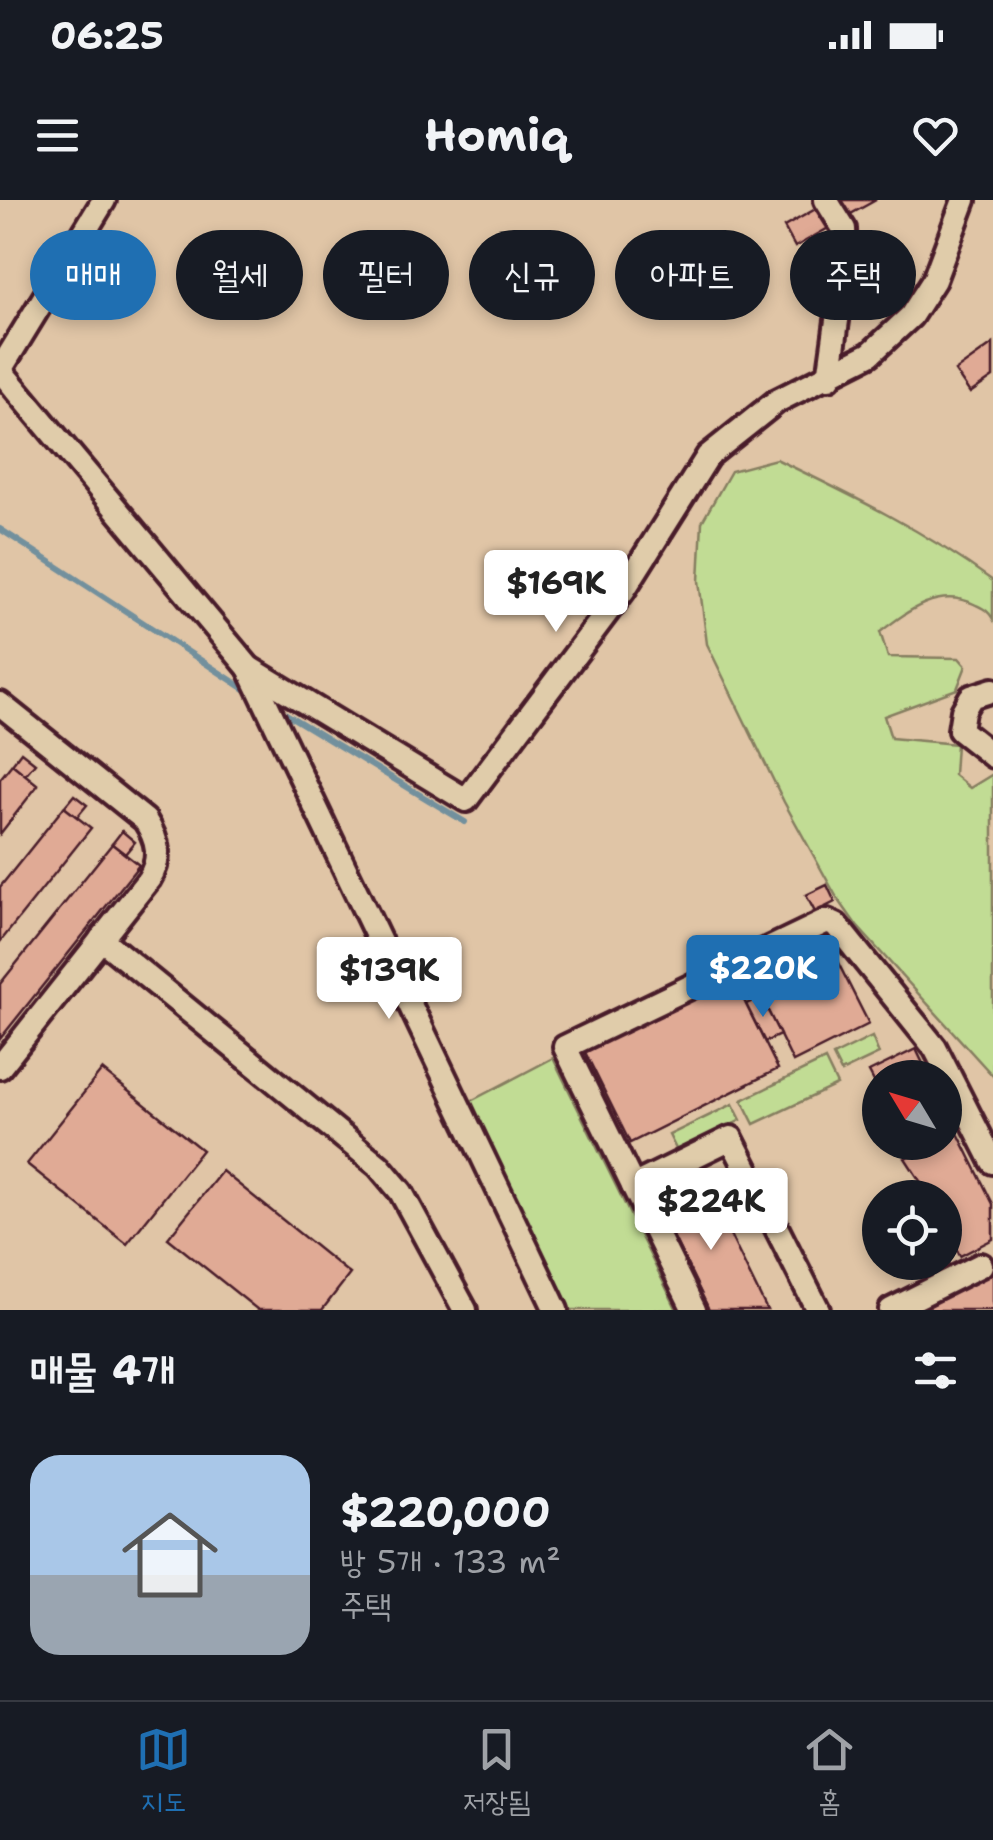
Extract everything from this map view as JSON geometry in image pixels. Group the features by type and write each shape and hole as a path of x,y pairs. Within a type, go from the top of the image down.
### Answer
{"street":[{"path":"104,200 0,370 252,674 556,1310"},
{"path":"826,200 844,229 845,263 829,378"},
{"path":"252,674 466,800 623,590 708,456 778,401 870,354 910,316 934,280 964,200"},
{"path":"993,690 971,697 962,711 960,730 993,756"},
{"path":"0,704 145,820 158,847 155,870 0,1067"},
{"path":"694,1310 564,1046 827,921 836,925 934,1048 993,1162"},
{"path":"101,939 379,1166 401,1192 465,1310"},
{"path":"633,1186 731,1138 818,1310"},
{"path":"891,1310 981,1266"}],"green space":[{"path":"776,459 914,530 993,581 993,619 974,604 949,598 925,603 880,632 888,657 959,658 966,666 957,689 884,716 891,738 956,744 954,775 970,788 993,774 993,1076 857,926 836,896 784,802 707,644 699,581 702,522 731,471"},
{"path":"872,1037 879,1054 841,1072 833,1056"},
{"path":"553,1058 677,1310 568,1310 469,1102"},
{"path":"825,1060 837,1085 754,1124 742,1100"},
{"path":"733,1104 741,1120 677,1151 669,1135"}],"building":[{"path":"838,200 876,200 847,216"},
{"path":"821,206 832,226 825,230 790,230 790,238 784,227"},
{"path":"993,344 993,377 970,393 955,371"},
{"path":"21,752 35,763 25,775 12,764"},
{"path":"12,764 38,785 0,834 0,779"},
{"path":"74,795 87,805 77,817 64,807"},
{"path":"64,807 91,828 0,942 0,887"},
{"path":"122,831 135,842 125,854 112,844"},
{"path":"112,844 139,865 0,1039 0,984"},
{"path":"827,885 835,902 815,912 806,895"},
{"path":"823,933 869,1024 793,1062 748,970"},
{"path":"733,978 778,1069 630,1143 585,1052"},
{"path":"761,997 780,1035 765,1042 746,1004"},
{"path":"916,1049 921,1060 894,1060"},
{"path":"102,1070 202,1150 127,1244 27,1164"},
{"path":"962,1141 993,1204 993,1239 962,1255 962,1180 919,1180 906,1160 962,1160"},
{"path":"222,1171 350,1274 322,1310 258,1310 168,1238"},
{"path":"705,1184 767,1310 709,1310 659,1207"},
{"path":"993,1267 993,1310 907,1310"}],"waterway":[{"path":"0,529 254,695"},
{"path":"278,709 465,822"}]}
